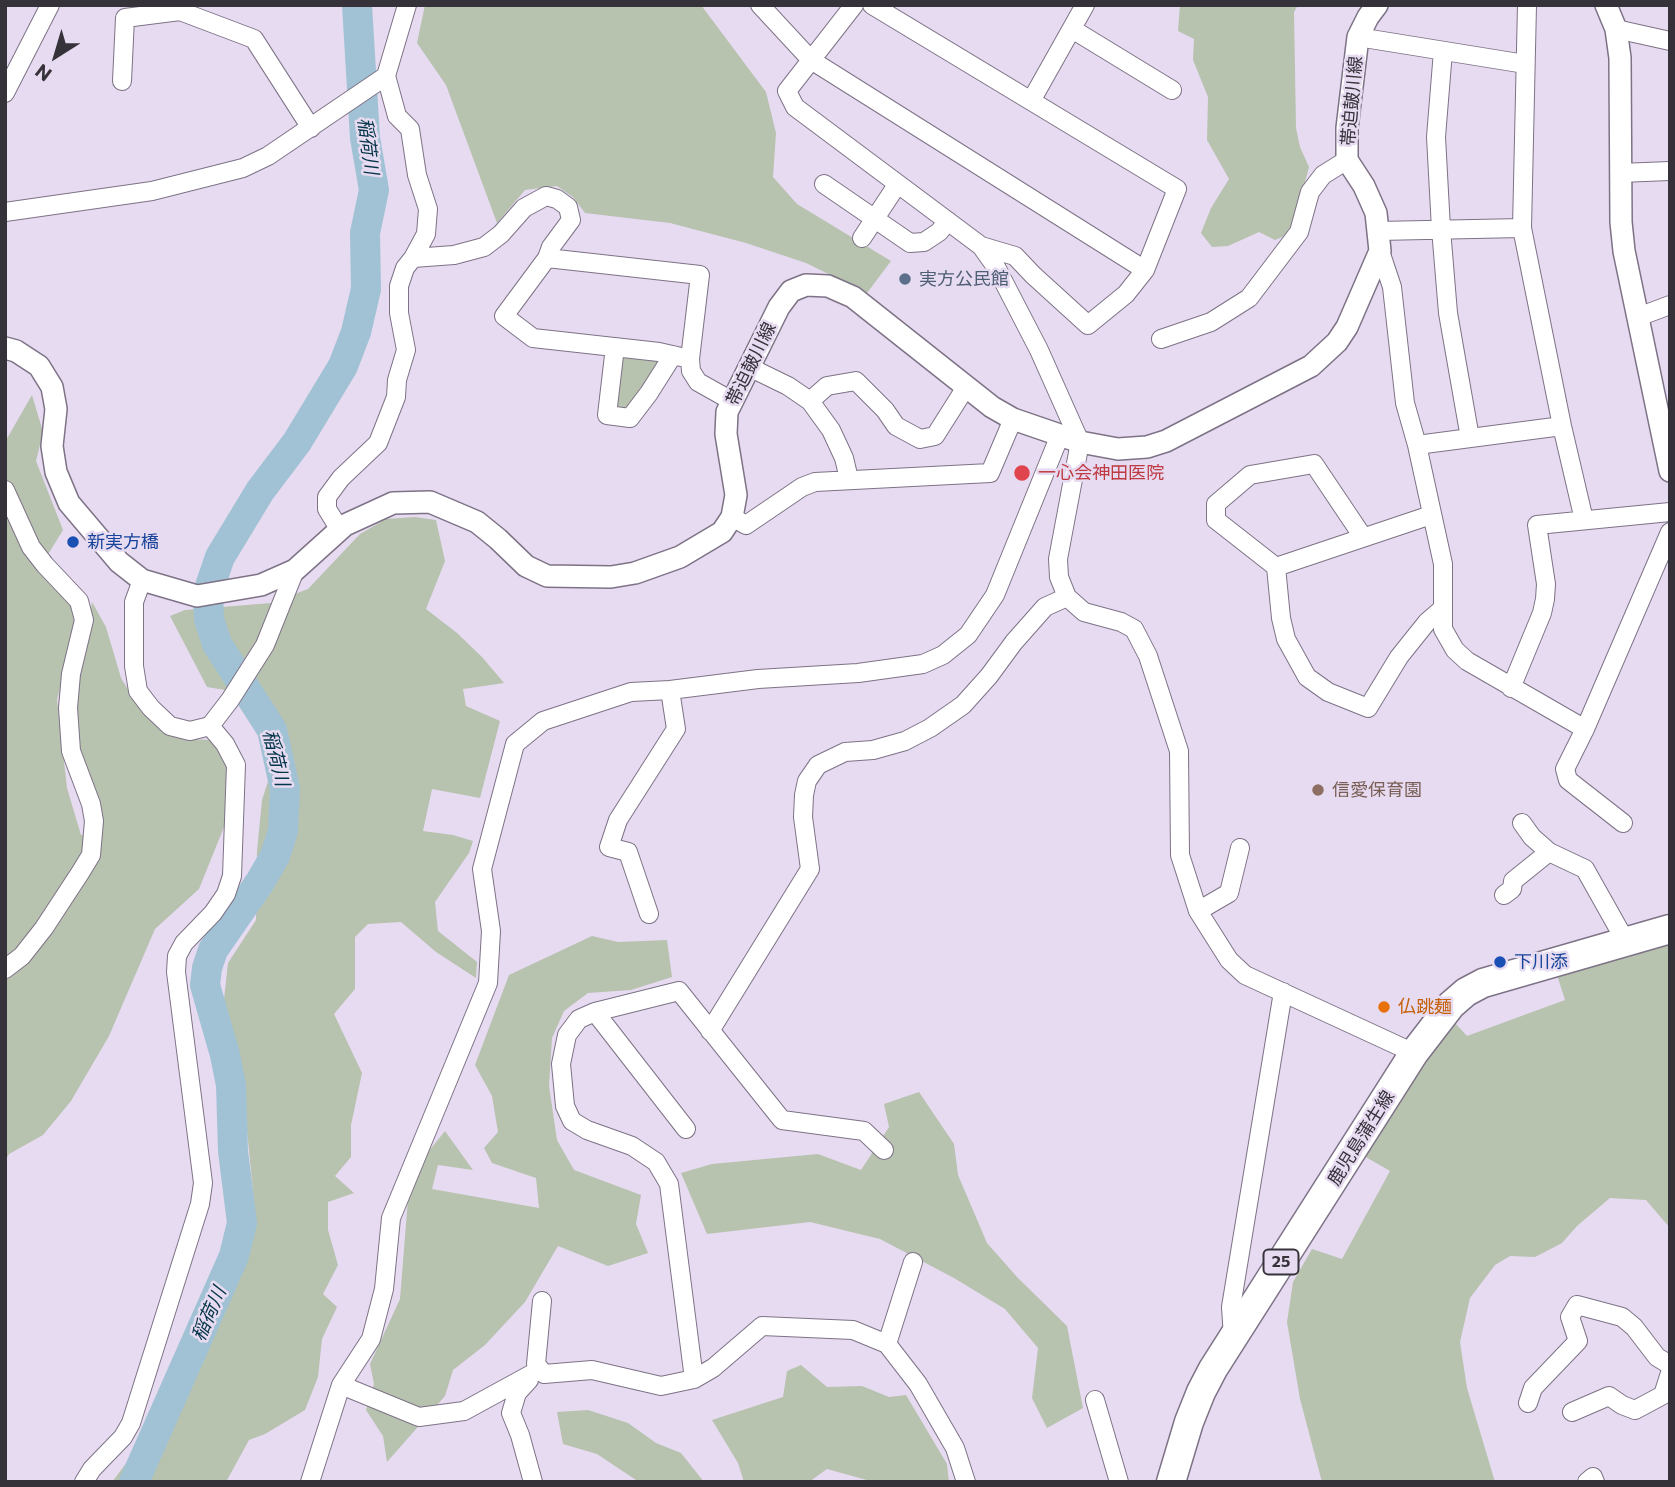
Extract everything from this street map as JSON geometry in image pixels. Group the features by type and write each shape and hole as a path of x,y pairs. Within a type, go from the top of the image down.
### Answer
{"main road":[{"name":"鹿児島蒲生線","path":"1171,1482 1201,1392 1233,1337 1429,1031 1465,992 1483,983 1670,929"}],"street":[{"path":"5,93 10,68 50,5"},
{"path":"5,212 152,191 243,168 268,156 382,78 407,5"},
{"path":"760,5 811,60 1145,270"},
{"path":"854,5 788,91 795,107 981,246 996,267 1039,350 1070,438 1058,559 1059,578 1067,597 1084,612 1121,622 1134,629 1149,656 1179,751 1180,855 1198,911 1229,960 1245,975 1414,1054"},
{"path":"872,5 1177,190 1145,270 1126,294 1088,325 1032,275 1015,256 981,246"},
{"path":"1031,101 1086,5"},
{"name":"帯迫皷川線","path":"732,517 736,495 726,434 727,412 779,307 791,291 806,285 828,286 853,297 966,387 1013,419 1070,438 1118,449 1147,447 1166,441 1311,366 1337,342 1347,327 1379,241 1376,213 1348,160 1347,128 1358,37 1377,5"},
{"path":"1527,5 1522,228 1584,520"},
{"path":"1606,5 1616,29 1620,58 1620,173 1624,251 1638,317 1663,408 1670,471"},
{"path":"122,81 125,18 180,11 254,39 311,128"},
{"path":"1072,29 1172,90"},
{"path":"1616,29 1670,41"},
{"path":"1358,37 1525,64"},
{"path":"1443,51 1436,137 1440,229 1448,313 1470,438"},
{"path":"340,530 327,509 327,497 341,478 378,443 396,397 397,380 406,350 399,313 399,286 405,268 426,234 428,209 417,175 410,129 397,116 382,78"},
{"path":"1161,339 1211,321 1249,298 1299,232 1310,192 1323,175 1348,160"},
{"path":"1620,173 1670,171"},
{"path":"824,184 910,243 924,242 939,232 948,221"},
{"path":"862,238 897,185"},
{"path":"413,258 454,255 484,247 524,208 546,196 557,200 568,207 571,220 504,316 533,338 681,357 698,382 732,401"},
{"path":"1522,228 1440,229 1379,241 1392,287 1405,403 1443,564 1443,629 1455,650 1468,661 1585,729"},
{"path":"547,258 700,275 681,357 630,418 607,415 615,347"},
{"path":"1638,317 1670,305"},
{"path":"5,348 16,351 38,366 52,387 56,409 52,446 56,472 69,503 119,562 142,580 197,596 261,585 295,570 345,525 393,503 430,502 477,522 526,566 547,576 611,577 635,573 680,557 722,532 732,517 746,525 815,481 990,473 1013,419"},
{"path":"748,367 788,386 810,401 831,430 844,458 849,479"},
{"path":"810,401 827,386 856,381 885,410 896,426 920,439 935,436 966,387"},
{"path":"1417,445 1562,426"},
{"path":"310,1482 341,1385 371,1339 384,1289 391,1218 488,983 491,931 482,869 515,744 543,721 631,692 758,679 858,674 923,664 943,655 968,635 995,595 1070,438"},
{"path":"1363,537 1314,464 1250,475 1216,504 1216,520 1276,567 1286,639 1307,677 1328,692 1368,708 1399,657 1427,622 1442,609"},
{"path":"5,490 31,547 79,601 84,620 71,674 68,708 71,751 91,804 94,821 91,855 44,928 22,956 5,969"},
{"path":"1511,688 1542,613 1545,599 1546,584 1537,524 1670,512"},
{"path":"1276,567 1431,514"},
{"path":"1623,823 1568,780 1564,769 1585,729 1670,533"},
{"path":"142,580 134,602 134,666 138,691 170,726 190,731 210,726 230,700 265,645 295,570"},
{"path":"710,1031 810,869 803,817 804,794 807,781 818,765 845,752 873,750 905,741 930,728 963,705 1045,607 1067,597"},
{"path":"649,914 628,852 609,846 618,820 676,729 670,690"},
{"path":"84,1482 92,1469 123,1437 131,1423 200,1204 203,1183 176,972 177,956 184,943 213,913 226,894 232,876 236,765 225,744 210,726"},
{"path":"1522,823 1532,838 1549,852 1585,869 1626,942"},
{"path":"1198,911 1229,893 1240,849"},
{"path":"1504,895 1512,889 1513,881 1549,852"},
{"path":"694,1379 669,1184 656,1163 632,1146 587,1130 572,1121 565,1106 561,1064 567,1035 579,1019 595,1012 679,991 782,1120 864,1132 884,1150"},
{"path":"1233,1337 1231,1307 1283,992"},
{"path":"595,1012 686,1129"},
{"path":"887,1345 914,1262"},
{"path":"542,1301 536,1364 544,1374 592,1370 661,1386 694,1379 713,1368 762,1326 853,1330 887,1345 918,1384 955,1448 966,1482"},
{"path":"1528,1403 1533,1388 1578,1341 1570,1317 1577,1305 1622,1317 1634,1327 1657,1357 1670,1365"},
{"path":"341,1385 419,1417 464,1411 539,1370"},
{"path":"533,1482 511,1413 517,1393 539,1370"},
{"path":"1572,1412 1609,1395 1622,1405 1635,1410 1663,1395 1670,1373"},
{"path":"1095,1400 1119,1482"},
{"path":"1587,1482 1593,1477 1595,1482"}],"green space":[{"path":"425,5 701,5 766,92 776,133 773,177 797,204 891,261 867,293 806,263 746,243 670,223 585,213 573,197 557,186 525,190 497,223 446,85 417,43"},
{"path":"1180,5 1298,5 1294,12 1296,128 1300,147 1309,167 1296,216 1287,235 1275,240 1259,232 1228,246 1212,247 1201,233 1211,208 1229,179 1207,140 1208,97 1193,60 1194,39 1178,31"},
{"path":"623,355 656,358 658,368 626,411 618,410 614,405 619,361"},
{"path":"32,395 43,432 36,461 63,530 47,556 77,617 57,700 67,788 81,835 95,834 76,742 79,676 92,602 106,627 121,678 142,712 168,733 189,739 213,740 225,760 231,785 228,817 199,889 155,929 109,1036 71,1101 43,1135 9,1154 5,1161 5,442"},
{"path":"415,517 436,520 445,561 426,609 457,633 504,683 463,689 466,706 500,721 480,798 432,789 423,831 473,841 469,853 435,902 438,931 477,962 476,978 436,952 401,922 368,924 355,937 355,989 334,1014 362,1073 351,1125 351,1157 335,1176 354,1193 328,1202 328,1230 338,1265 323,1294 337,1307 322,1339 318,1377 305,1410 265,1434 249,1440 226,1482 112,1482 133,1454 221,1312 255,1211 241,1070 224,999 228,963 256,920 257,851 262,800 274,763 257,715 242,700 225,690 207,687 170,616 185,610 271,603 308,589 360,534 386,519"},
{"path":"592,936 618,942 667,940 672,977 631,990 588,993 564,1011 552,1038 549,1086 557,1140 574,1170 641,1195 636,1224 648,1253 608,1266 558,1246 525,1302 485,1345 453,1370 445,1396 387,1462 383,1436 366,1410 374,1384 370,1364 400,1299 408,1199 428,1152 445,1131 473,1170 438,1165 432,1189 539,1208 536,1178 492,1163 484,1148 498,1132 492,1096 475,1065 509,975"},
{"path":"1670,943 1670,1228 1646,1200 1610,1198 1577,1226 1562,1243 1535,1257 1510,1256 1495,1265 1470,1298 1460,1342 1467,1388 1495,1482 1322,1482 1300,1399 1287,1322 1293,1282 1312,1249 1342,1259 1390,1171 1364,1156 1424,1060 1454,1022 1467,1036 1565,1000 1557,975"},
{"path":"919,1092 954,1144 958,1175 987,1243 1067,1326 1083,1408 1047,1428 1032,1398 1038,1348 1005,1309 954,1278 880,1239 810,1222 707,1234 681,1173 712,1164 818,1154 861,1170 889,1127 884,1104"},
{"path":"801,1365 827,1387 862,1386 889,1397 906,1395 947,1464 949,1482 874,1482 827,1469 809,1482 744,1482 738,1463 712,1420 783,1397 787,1371"},
{"path":"588,1410 628,1423 656,1443 681,1453 704,1482 639,1482 597,1454 563,1444 557,1412"}],"waterway":[{"name":"稲荷川","path":"134,1482 234,1256 242,1223 233,1151 231,1085 205,985 213,950 275,856 283,831 285,789 272,730 217,644 209,619 208,592 220,557 260,491 297,442 343,366 356,332 366,289 365,233 374,190 365,138 357,5"}],"place":[{"name":"実方公民館","path":"905,279"},
{"name":"一心会神田医院","path":"1022,473"},
{"name":"新実方橋","path":"73,542"},
{"name":"信愛保育園","path":"1318,790"},
{"name":"下川添","path":"1500,962"},
{"name":"仏跳麺","path":"1384,1007"}]}
